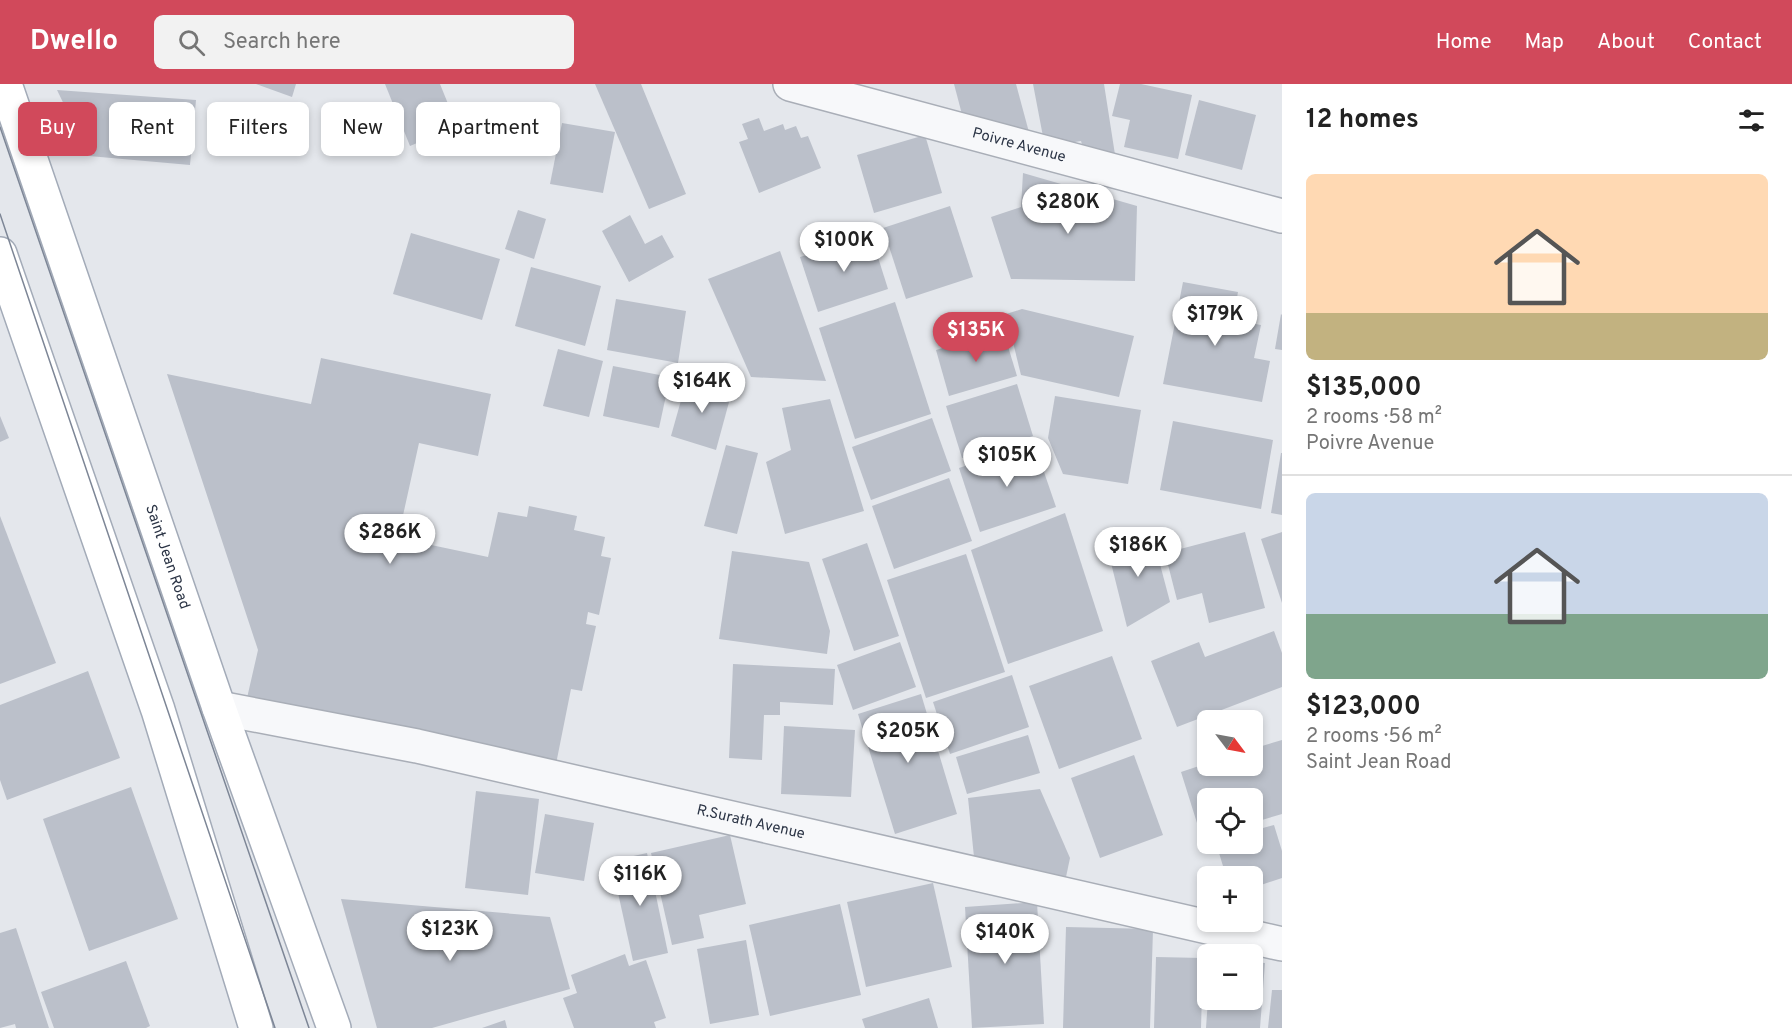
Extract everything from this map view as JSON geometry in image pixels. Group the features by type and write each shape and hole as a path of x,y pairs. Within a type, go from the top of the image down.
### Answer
{"main road":[{"name":"Saint Jean Road","path":"5,84 219,708 334,1028"},
{"path":"0,254 158,710 248,1018"}],"street":[{"name":"Poivre Avenue","path":"790,84 1282,216"},
{"name":"R.Surath Avenue","path":"219,708 417,746 1282,944"}],"building":[{"path":"256,84 296,84 292,97"},
{"path":"385,84 440,84 447,102 416,102 416,143 410,146 404,131 404,102 392,102"},
{"path":"595,84 641,84 686,194 649,209"},
{"path":"954,84 1016,84 1030,136 964,122"},
{"path":"1033,84 1104,84 1116,161 1085,154 1081,141 1045,147"},
{"path":"1120,84 1141,84 1192,95 1178,159 1124,147 1130,120 1112,116"},
{"path":"57,90 196,100 195,111 195,102 109,102 109,156 191,156 190,165 89,156 97,156 97,102 63,102"},
{"path":"1199,100 1256,115 1242,170 1185,155"},
{"path":"759,118 764,131 783,124 785,130 796,126 801,138 808,136 821,168 759,193 739,142 748,139 742,124"},
{"path":"562,123 615,132 603,193 550,184 556,156 560,156"},
{"path":"925,135 942,193 874,213 857,155"},
{"path":"1023,173 1137,206 1135,281 1011,279 991,217 1021,207"},
{"path":"950,206 973,277 906,299 883,228"},
{"path":"518,210 546,219 534,259 505,249"},
{"path":"630,215 645,244 662,235 674,257 629,282 602,231"},
{"path":"411,233 500,259 482,320 393,294"},
{"path":"871,235 888,289 818,312 800,257"},
{"path":"780,251 826,381 751,377 708,279"},
{"path":"531,267 601,286 585,346 515,326"},
{"path":"1183,282 1238,292 1233,320 1261,325 1254,358 1270,361 1262,402 1163,384"},
{"path":"616,299 686,311 678,363 607,350"},
{"path":"895,302 931,414 855,439 819,328"},
{"path":"1022,309 1134,336 1119,397 1021,375 1006,314"},
{"path":"1282,315 1282,350 1275,349"},
{"path":"1003,330 1017,376 949,396 936,350"},
{"path":"558,349 603,361 589,417 543,406"},
{"path":"321,358 491,394 478,456 419,443 398,538 488,557 498,512 527,517 529,506 577,516 574,530 605,537 601,556 611,558 599,615 588,612 586,624 596,626 582,691 571,689 556,764 247,698 258,650 167,374 311,404"},
{"path":"613,366 670,377 659,428 603,416"},
{"path":"687,379 732,391 716,450 671,436"},
{"path":"1017,384 1033,436 962,458 946,406"},
{"path":"1055,396 1141,410 1128,484 1063,474 1048,438"},
{"path":"830,399 864,511 785,534 766,462 791,450 782,408"},
{"path":"0,416 9,438 0,442"},
{"path":"932,418 951,471 871,500 852,447"},
{"path":"1173,421 1273,440 1261,509 1160,490"},
{"path":"1034,443 1056,507 980,532 959,468"},
{"path":"726,445 758,453 737,534 704,526"},
{"path":"1282,453 1282,515 1271,513"},
{"path":"949,478 972,541 894,569 872,506"},
{"path":"1065,513 1103,631 1008,664 971,550"},
{"path":"0,516 56,663 0,684"},
{"path":"1245,532 1265,608 1209,623 1202,593 1177,600 1165,553"},
{"path":"1282,532 1282,603 1261,539"},
{"path":"1152,534 1170,602 1127,627 1107,547"},
{"path":"867,543 899,636 854,651 822,559"},
{"path":"732,551 809,562 830,631 827,654 719,639"},
{"path":"966,554 1005,672 926,698 887,580"},
{"path":"1274,631 1282,653 1282,687 1222,710 1197,710 1197,719 1177,727 1151,661 1199,642 1205,657"},
{"path":"900,642 916,687 853,710 837,665"},
{"path":"1112,656 1142,739 1059,769 1029,686"},
{"path":"733,664 835,669 833,705 780,702 780,715 764,715 762,760 729,758"},
{"path":"88,671 120,758 7,800 0,780 0,705"},
{"path":"1012,675 1029,727 950,754 933,702"},
{"path":"921,694 957,814 895,834 858,714"},
{"path":"784,726 855,730 851,797 781,794"},
{"path":"1028,735 1040,773 967,794 956,757"},
{"path":"1282,740 1282,814 1263,820 1263,788 1197,788 1197,823 1181,772 1197,767 1197,776 1263,776 1263,746"},
{"path":"1134,755 1163,835 1100,858 1071,778"},
{"path":"131,787 178,919 89,951 43,819"},
{"path":"1040,789 1070,858 1066,877 974,857 968,798"},
{"path":"476,791 539,799 528,895 465,888"},
{"path":"545,814 594,823 584,881 535,873"},
{"path":"1274,825 1282,851 1282,878 1263,884 1263,866 1223,866 1219,854 1263,854 1263,828"},
{"path":"730,835 746,904 699,915 704,938 672,945 651,853"},
{"path":"647,853 668,953 633,961 611,861"},
{"path":"933,883 952,967 866,987 847,902"},
{"path":"341,899 550,917 570,989 432,1028 377,1028"},
{"path":"1037,902 1044,1024 972,1028 965,907"},
{"path":"840,904 861,995 770,1016 749,925"},
{"path":"1066,927 1153,929 1150,1028 1063,1028"},
{"path":"16,928 49,1028 16,1028 15,1024 0,1028 0,933"},
{"path":"746,940 759,1015 710,1024 697,949"},
{"path":"625,954 629,966 646,960 666,1018 654,1022 656,1028 574,1028 563,998 577,993 571,975"},
{"path":"1156,957 1197,958 1197,1010 1202,1010 1201,1028 1154,1028"},
{"path":"126,961 150,1026 146,1028 54,1028 41,992"},
{"path":"1263,963 1265,963 1263,989"},
{"path":"1272,990 1282,990 1282,1028 1268,1028"},
{"path":"929,998 938,1028 865,1028 862,1019"},
{"path":"1207,1010 1261,1010 1260,1028 1206,1028"},
{"path":"505,1020 507,1028 482,1028"}],"tram line":[{"path":"0,127 309,1028"},
{"path":"0,214 275,1028"}]}
